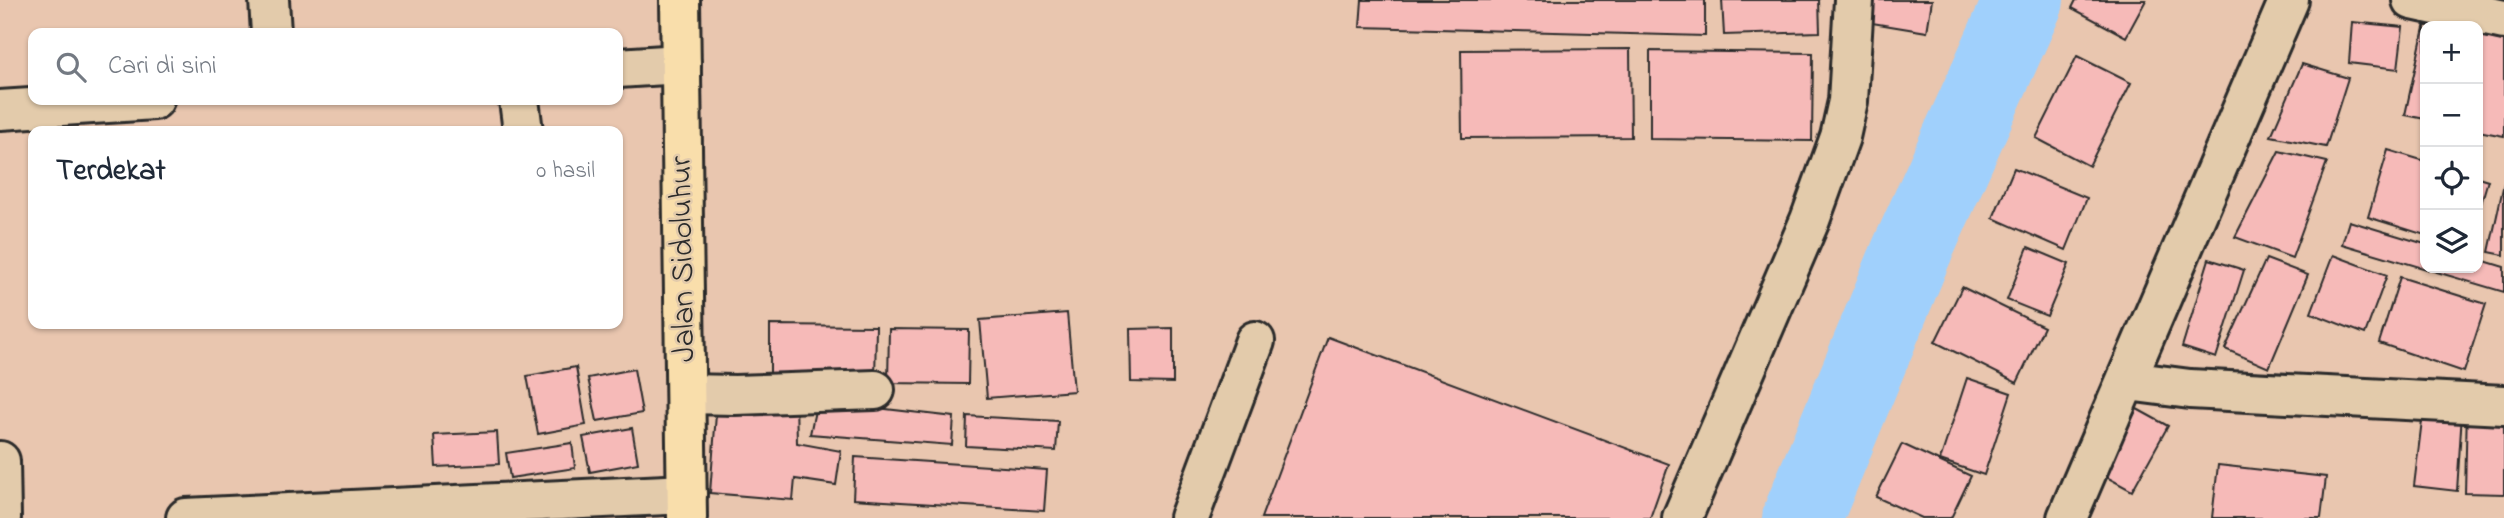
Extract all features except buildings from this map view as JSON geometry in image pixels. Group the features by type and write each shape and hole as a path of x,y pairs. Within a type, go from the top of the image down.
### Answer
{"main road":[{"name":"Jalan Sidoluhur","path":"680,0 687,506"}],"street":[{"path":"269,0 271,28"},
{"path":"1682,518 1810,220 1840,137 1848,101 1854,0"},
{"path":"2067,518 2128,381 2289,0"},
{"path":"2412,0 2504,20"},
{"path":"623,68 681,64"},
{"path":"0,110 77,105"},
{"path":"520,105 522,126"},
{"path":"1189,518 1255,341"},
{"path":"2128,381 2190,389 2504,405"},
{"path":"686,394 875,390"},
{"path":"0,461 1,518"},
{"path":"186,518 687,506"}],"waterway":[{"path":"1802,518 1911,253 2024,0"}]}
